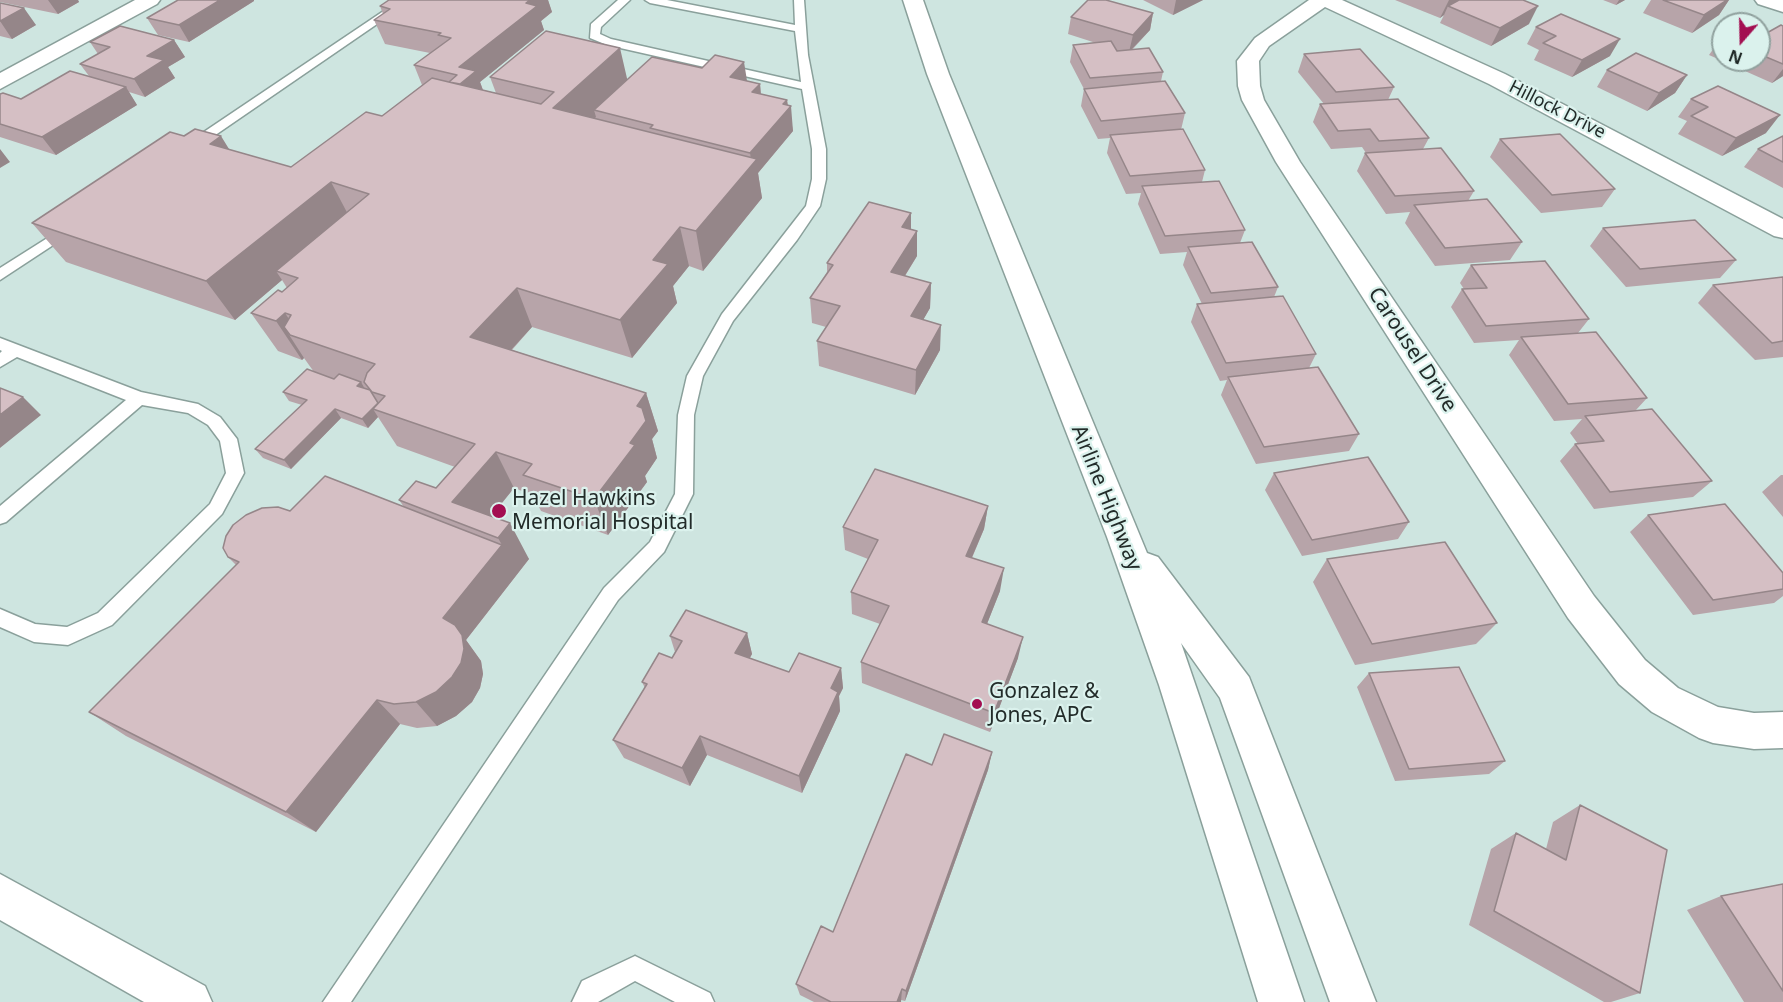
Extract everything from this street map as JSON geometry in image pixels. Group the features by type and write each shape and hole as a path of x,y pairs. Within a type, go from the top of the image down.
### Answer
{"street":[{"path":"0,82 150,0"},
{"name":"Airline Highway","path":"913,0 938,74 1124,537 1178,685 1281,1002"},
{"name":"Hillock Drive","path":"1324,0 1497,79 1662,164 1783,230"},
{"name":"Carousel Drive","path":"1324,0 1262,42 1248,61 1249,86 1264,122 1294,172 1581,607 1632,672 1665,700 1713,725 1754,731 1783,730"},
{"path":"1765,0 1783,6"},
{"path":"1124,537 1236,689 1353,1002"},
{"path":"0,896 189,1002"}],"lane":[{"path":"174,156 407,0"},
{"path":"625,0 595,26 594,36 607,42 808,87"},
{"path":"650,0 800,29"},
{"path":"336,1002 611,594 657,547 684,494 686,415 695,376 727,318 792,237 813,206 819,179 819,149 800,29 799,0"},
{"path":"0,275 78,222"},
{"path":"0,361 8,347 139,398 192,408 214,421 228,439 235,472 216,509 105,619 68,636 34,633 0,618"},
{"path":"0,517 139,398"},
{"path":"585,1002 591,990 635,968 701,1002"}],"building":[{"path":"178,0 220,0 179,25 147,18"},
{"path":"389,0 530,0 526,3 537,6 459,67 476,71 460,84 449,82 457,75 414,65 451,38 438,35 441,33 374,20 390,9 380,6"},
{"path":"1088,0 1106,0 1153,13 1133,35 1071,17"},
{"path":"1459,0 1523,0 1538,6 1500,28 1448,6"},
{"path":"1663,0 1727,0 1704,15"},
{"path":"0,3 24,8 0,21"},
{"path":"1561,14 1620,39 1582,60 1543,43 1556,36 1536,27"},
{"path":"120,26 174,40 147,56 164,60 134,79 80,64 110,47 90,42"},
{"path":"1783,26 1783,64 1771,59 1771,31"},
{"path":"546,31 620,48 553,108 757,159 696,231 680,227 653,260 668,264 620,320 517,288 470,337 646,393 637,406 642,408 646,421 630,443 635,445 594,499 523,475 532,464 496,452 452,502 510,523 498,538 399,500 416,481 436,488 475,444 373,409 385,396 372,392 364,382 367,373 375,364 290,335 284,327 291,315 285,313 276,321 251,313 278,290 282,292 298,278 276,271 369,194 331,182 206,281 32,223 170,132 184,136 195,129 221,136 210,144 291,167 366,112 382,116 432,78 541,104 554,92 490,77"},
{"path":"1111,41 1117,51 1149,48 1163,72 1090,78 1073,45"},
{"path":"1360,49 1394,87 1336,92 1304,54"},
{"path":"1636,53 1687,75 1659,93 1607,70"},
{"path":"715,55 744,62 730,77 760,84 752,92 787,100 783,104 791,106 750,153 650,128 653,125 594,110 652,57 702,68"},
{"path":"70,71 126,87 42,137 0,124 0,94 21,99"},
{"path":"1165,81 1185,113 1101,121 1084,89"},
{"path":"1718,86 1780,115 1736,138 1691,116 1708,107 1691,99"},
{"path":"1398,99 1429,138 1379,141 1370,129 1338,131 1320,104"},
{"path":"1183,129 1205,170 1130,176 1110,135"},
{"path":"1560,134 1615,189 1552,195 1500,139"},
{"path":"1783,136 1783,162 1758,149"},
{"path":"1441,148 1474,191 1395,196 1365,153"},
{"path":"1219,181 1245,230 1165,236 1142,186"},
{"path":"1487,199 1522,242 1445,248 1414,205"},
{"path":"869,202 911,213 902,227 917,231 891,272 931,283 911,316 941,325 916,370 817,341 840,306 810,298 833,265 827,263"},
{"path":"1695,220 1736,260 1640,269 1603,228"},
{"path":"1252,242 1278,287 1211,293 1188,247"},
{"path":"1545,261 1589,319 1486,326 1462,289 1487,288 1471,265"},
{"path":"1783,277 1783,341 1772,343 1713,285"},
{"path":"1283,296 1316,354 1226,363 1197,304"},
{"path":"1596,332 1647,398 1568,404 1521,337"},
{"path":"1318,367 1359,434 1264,447 1228,377"},
{"path":"307,369 334,379 339,374 361,382 357,386 370,390 378,403 362,419 335,409 284,460 255,449 307,400 283,392"},
{"path":"0,388 23,397 0,415"},
{"path":"1652,409 1712,481 1610,492 1575,444 1604,441 1585,416"},
{"path":"1368,457 1409,522 1312,540 1274,473"},
{"path":"875,469 988,506 966,556 1004,568 982,622 1023,637 994,713 861,662 889,606 851,592 878,540 843,527"},
{"path":"325,476 502,545 443,618 455,625 462,635 464,649 461,663 452,677 436,692 416,702 394,704 377,700 286,812 89,712 239,562 228,557 223,548 226,536 233,525 246,515 262,508 278,507 290,511"},
{"path":"1725,504 1783,573 1783,589 1713,600 1648,515"},
{"path":"1445,542 1497,623 1372,644 1327,559"},
{"path":"686,610 747,633 735,653 789,672 799,653 841,668 831,688 838,692 799,776 700,736 682,768 613,740 647,684 642,682 659,653 672,658 682,641 670,636"},
{"path":"1459,667 1505,761 1409,769 1369,673"},
{"path":"944,734 992,752 906,991 902,989 897,1002 831,1002 796,984 821,926 833,932 906,754 932,765"},
{"path":"1580,805 1667,850 1640,993 1494,911 1516,833 1566,860"},
{"path":"1783,884 1783,991 1721,896"}],"place":[{"name":"Hazel Hawkins Memorial Hospital","path":"499,511"},
{"name":"Gonzalez & Jones, APC","path":"977,704"}]}
